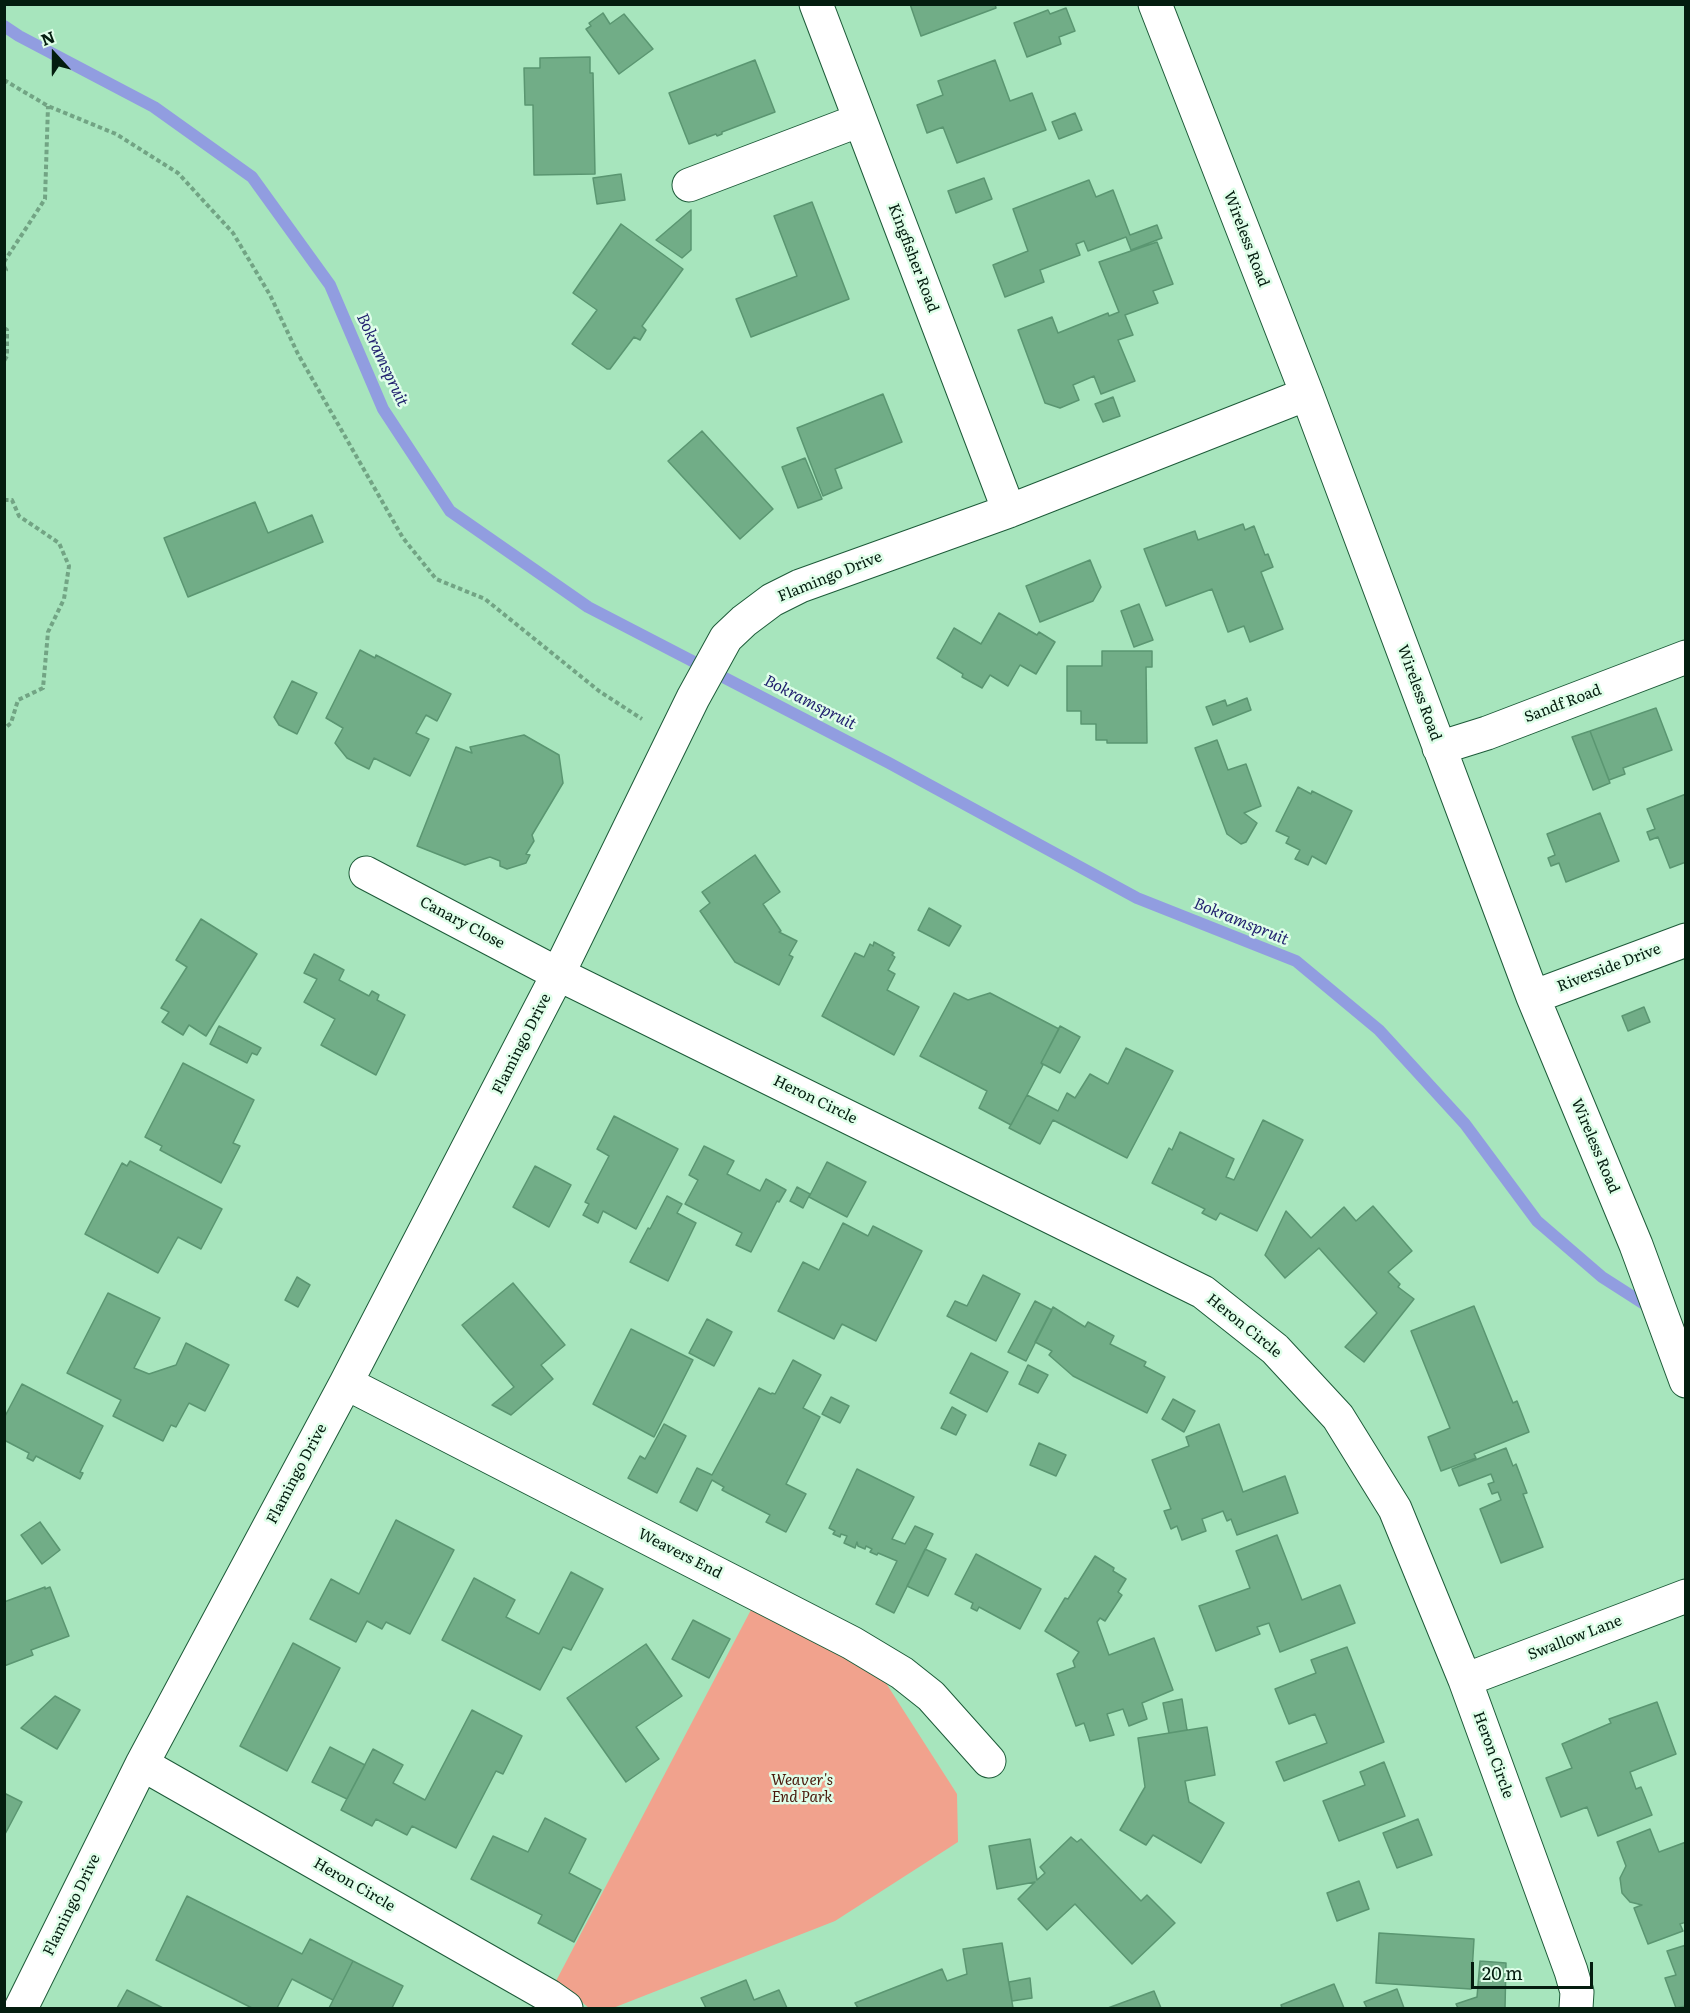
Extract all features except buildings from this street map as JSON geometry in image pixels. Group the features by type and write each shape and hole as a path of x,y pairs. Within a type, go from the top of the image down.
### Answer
{"street":[{"name":"Kingfisher Road","path":"816,4 1009,511"},
{"name":"Wireless Road","path":"1155,4 1306,394 1533,997 1636,1245 1686,1381"},
{"path":"688,185 861,120"},
{"name":"Flamingo Drive","path":"21,2008 142,1764 346,1383 558,974 693,698 726,638 772,600 800,586 1009,511 1306,394"},
{"name":"Sandf Road","path":"1439,748 1487,733 1686,657"},
{"name":"Canary Close","path":"366,873 558,974"},
{"name":"Riverside Drive","path":"1533,997 1686,940"},
{"name":"Heron Circle","path":"558,974 1203,1292 1275,1349 1338,1418 1395,1509 1466,1680 1572,1971 1577,1992 1576,2008"},
{"name":"Weavers End","path":"346,1383 852,1643 902,1673 931,1696 989,1761"},
{"name":"Swallow Lane","path":"1466,1680 1686,1596"},
{"name":"Heron Circle","path":"142,1764 549,1996 566,2008"}],"path":[{"path":"4,80 48,106 116,134 178,173 233,233 270,295 298,354 404,538 436,579 485,599 599,691 672,740"},
{"path":"4,272 6,270 4,264 45,199 48,106"},
{"path":"4,328 7,330 7,356 4,361"},
{"path":"4,500 12,500 19,516 59,543 69,566 64,599 48,632 44,688 18,700 11,723 4,729"}],"green space":[{"name":"Weaver's End Park","path":"753,1606 884,1680 957,1794 958,1842 835,1921 613,2008 589,2008 556,1981"}],"waterway":[{"name":"Bokramspruit","path":"4,26 154,107 252,177 330,285 383,409 450,511 588,607 889,763 1137,898 1296,961 1379,1030 1465,1124 1537,1221 1602,1277 1652,1309"}]}
